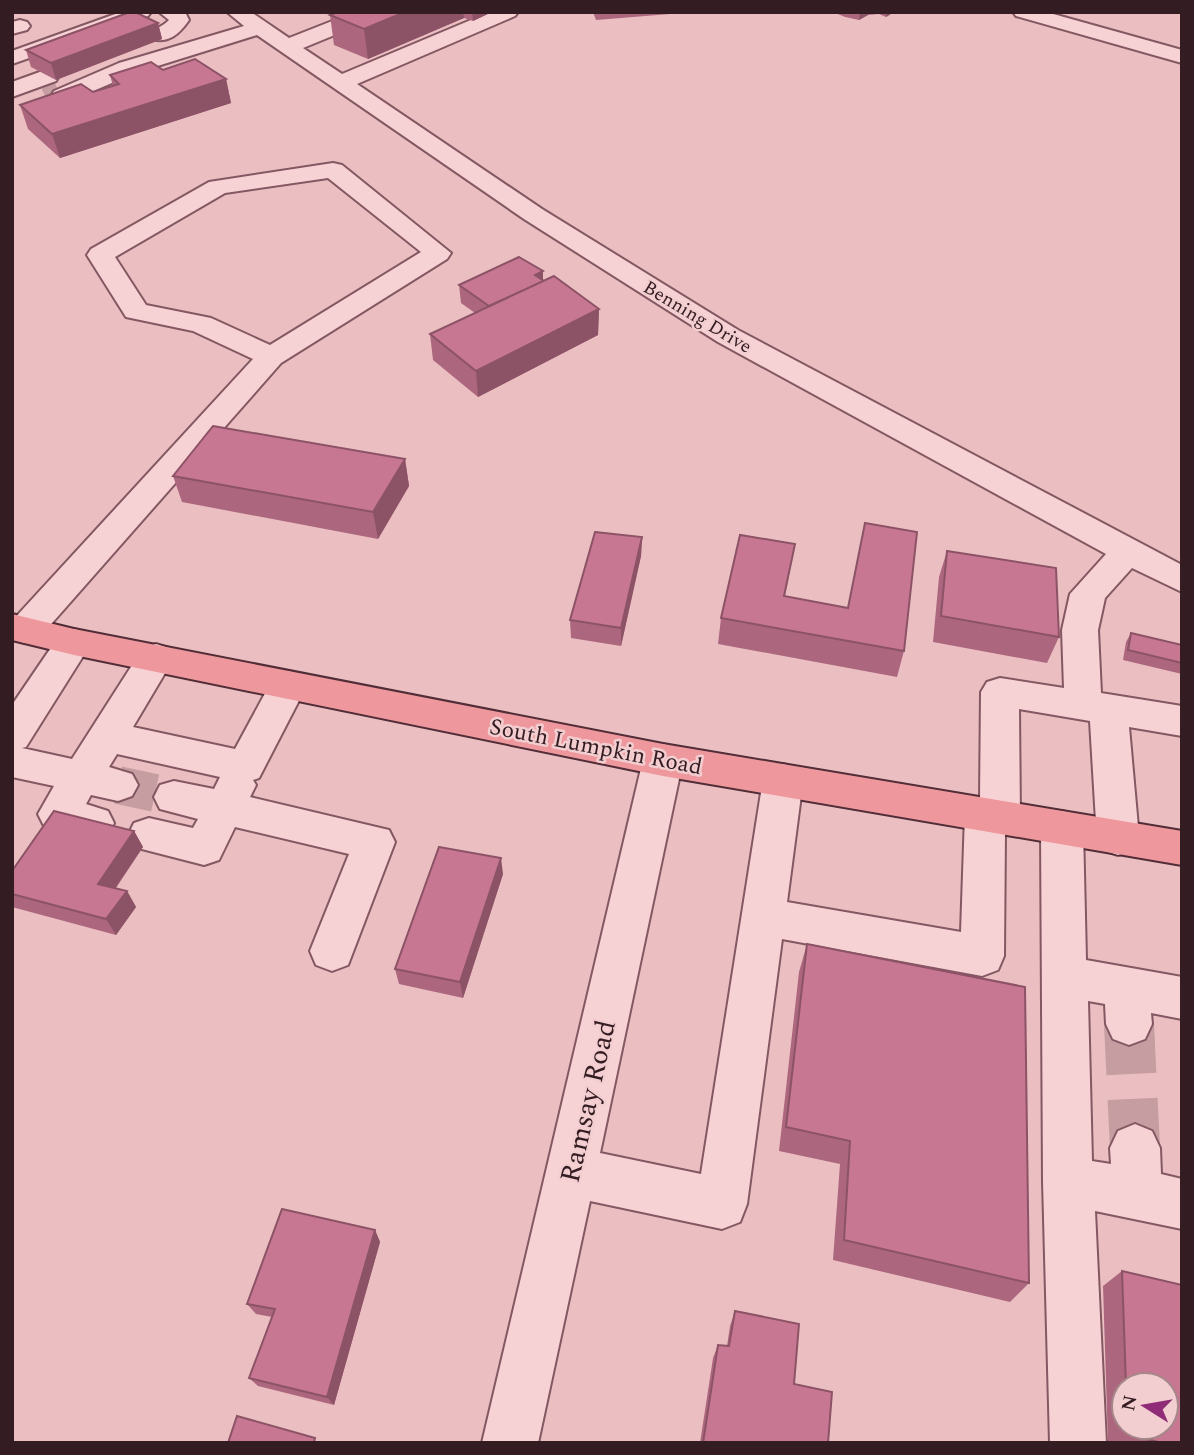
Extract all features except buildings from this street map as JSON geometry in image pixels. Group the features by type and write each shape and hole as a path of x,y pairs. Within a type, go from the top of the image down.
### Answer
{"main road":[{"name":"South Lumpkin Road","path":"18,629 663,760 1182,848"}],"street":[{"path":"12,58 141,12"},
{"path":"159,34 171,30 179,20 169,12"},
{"path":"286,47 374,12"},
{"path":"339,83 508,12"},
{"path":"1023,12 1182,57"},
{"path":"39,96 125,69 248,20"},
{"name":"Benning Drive","path":"248,20 533,214 728,336 1182,580"},
{"path":"18,629 271,357 438,253 333,170 218,187 100,255 136,312 201,324 271,357"},
{"path":"1118,838 1080,630 1088,594 1128,551"},
{"path":"12,736 74,642"},
{"path":"94,823 58,814 100,781 107,737 156,658"},
{"path":"149,835 204,848 288,685"},
{"path":"764,917 982,956 1000,692 1182,721"},
{"path":"107,737 245,767"},
{"name":"Ramsay Road","path":"510,1443 663,760"},
{"path":"12,761 100,781"},
{"path":"571,1172 722,1204 783,780"},
{"path":"174,797 374,842 332,951"},
{"path":"1062,828 1068,1181 1078,1443"},
{"path":"1065,976 1128,1006 1182,998"},
{"path":"1068,1181 1151,1182"}],"tunnel":[{"path":"45,96 58,90"},
{"path":"118,785 174,797"},
{"path":"1129,1024 1135,1148"}]}
